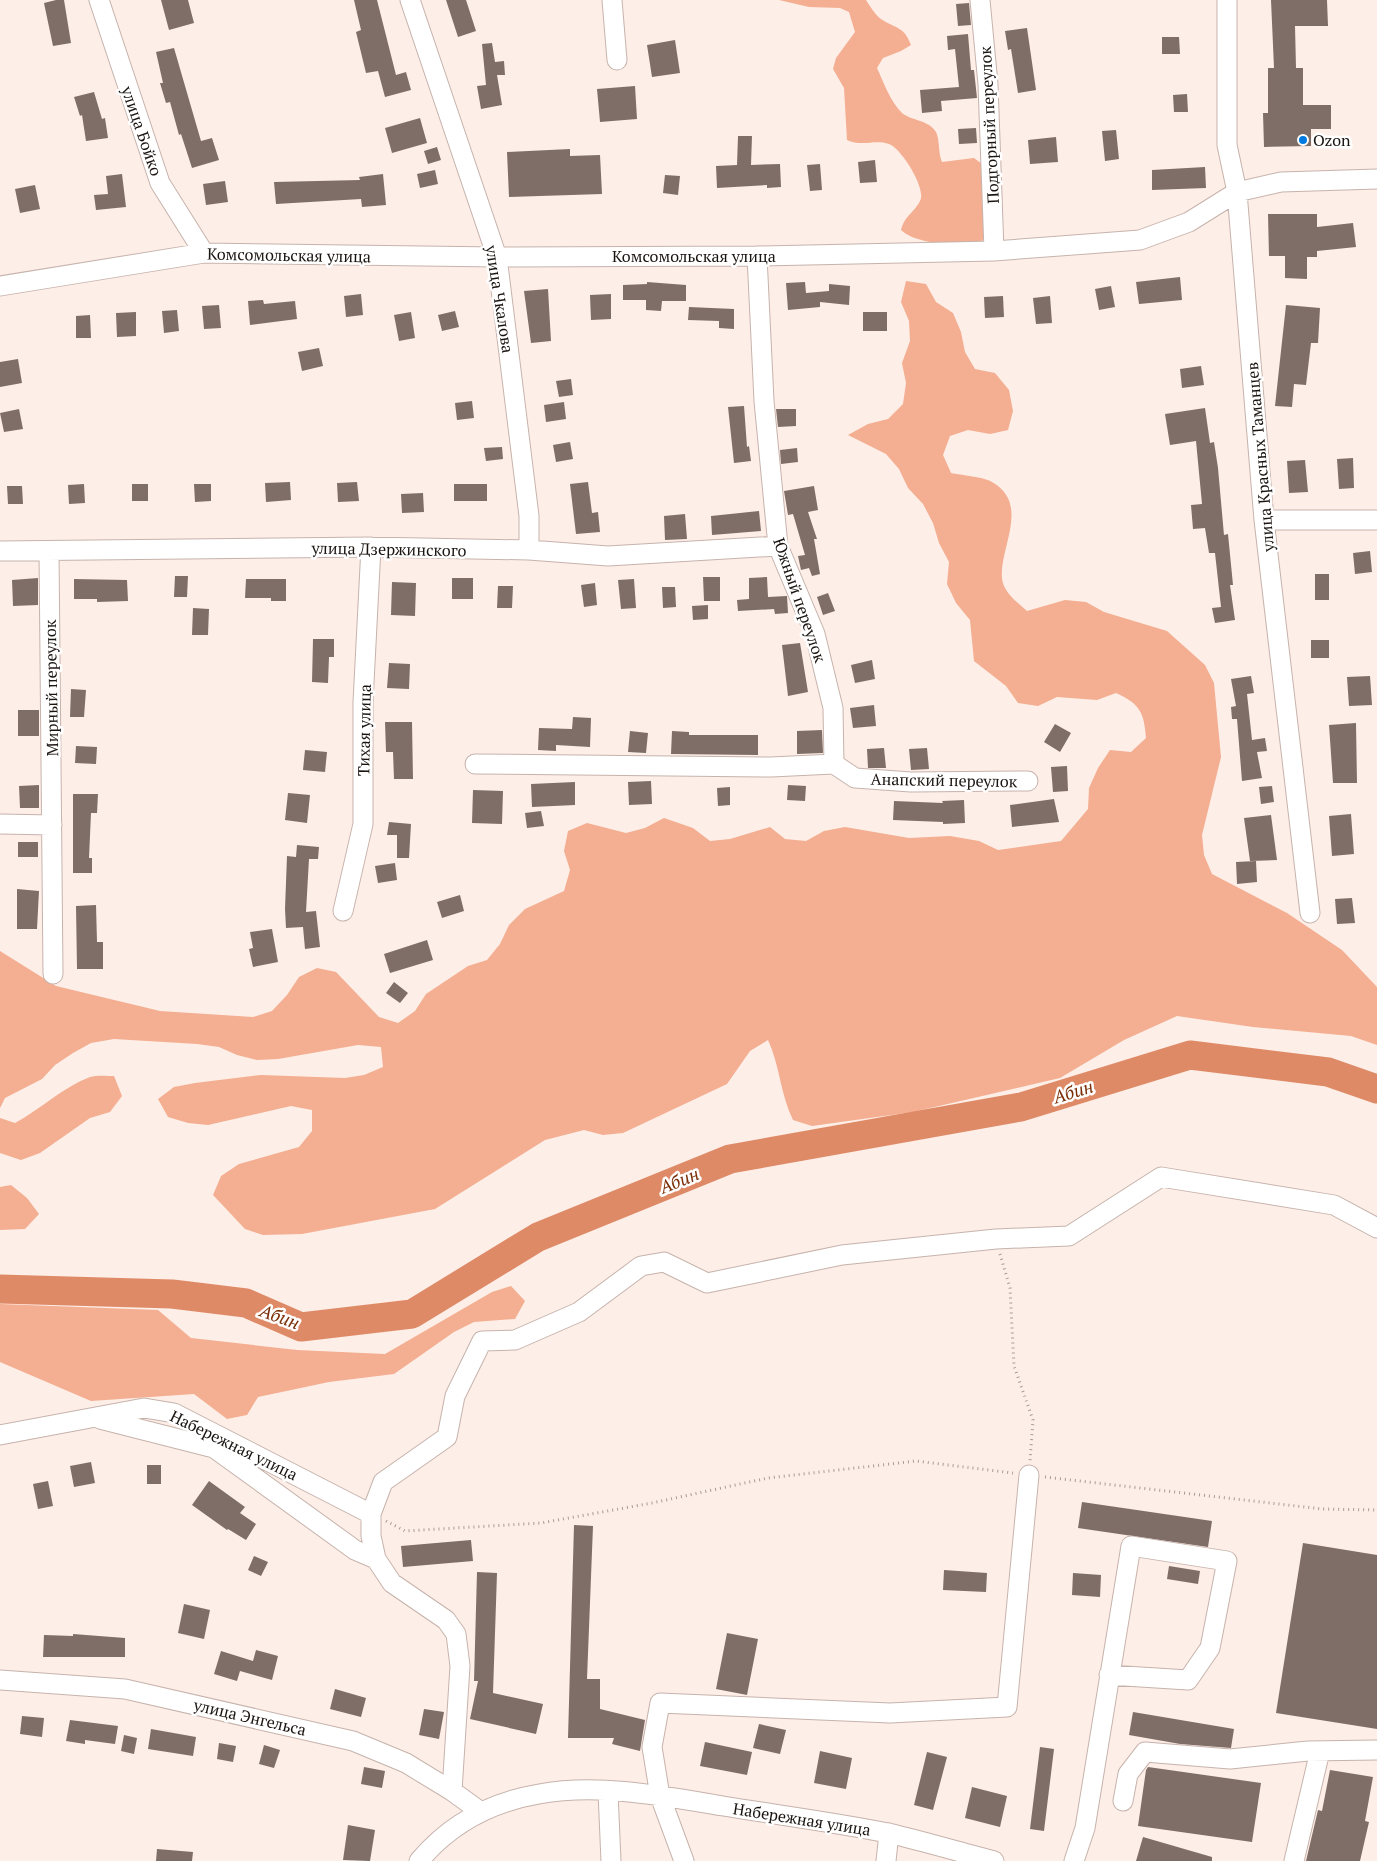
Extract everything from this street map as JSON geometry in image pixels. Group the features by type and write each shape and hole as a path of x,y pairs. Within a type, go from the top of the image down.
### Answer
{"street":[{"name":"улица Бойко","path":"99,0 160,184 204,253"},
{"name":"улица Чкалова","path":"410,0 497,257 529,516 529,550"},
{"path":"612,0 617,60"},
{"name":"Подгорный переулок","path":"980,0 988,84 994,251"},
{"name":"улица Красных Таманцев","path":"1227,0 1228,145 1237,192 1264,520 1310,913"},
{"name":"Комсомольская улица","path":"0,286 12,282 204,253 497,257 757,256 994,251 1140,240 1189,222 1237,192 1281,182 1377,179"},
{"name":"Южный переулок","path":"757,256 764,401 778,546 815,634 833,708 834,764"},
{"path":"1264,520 1377,520"},
{"name":"улица Дзержинского","path":"0,551 371,547 529,550 608,556 778,546"},
{"name":"Тихая улица","path":"343,911 363,824 363,702 371,547"},
{"name":"Мирный переулок","path":"49,551 53,974"},
{"path":"475,764 771,768 834,764"},
{"name":"Анапский переулок","path":"834,764 855,778 911,782 1028,781"},
{"path":"0,824 52,825"},
{"path":"452,1790 460,1666 456,1634 446,1620 392,1583 376,1558 371,1536 371,1514 383,1482 447,1437 454,1396 482,1341 515,1340 579,1312 641,1266 664,1262 707,1283 842,1255 996,1239 1069,1236 1160,1177 1334,1205 1377,1228"},
{"name":"Набережная улица","path":"0,1435 144,1408 174,1413 371,1514"},
{"path":"94,1417 214,1448 355,1550 376,1558"},
{"path":"684,1861 660,1796 652,1747 660,1703 890,1713 1006,1707 1029,1475"},
{"path":"1074,1861 1085,1828 1131,1546 1227,1560 1210,1648 1188,1680 1110,1676"},
{"name":"улица Энгельса","path":"0,1680 126,1689 353,1741 406,1763 452,1790 481,1812"},
{"path":"1123,1801 1128,1774 1145,1752 1230,1759 1320,1751 1377,1750"},
{"path":"1294,1861 1320,1751"},
{"name":"Набережная улица","path":"419,1861 431,1847 454,1828 481,1812 500,1804 538,1794 566,1791 660,1796 889,1833 994,1861"},
{"path":"608,1792 611,1861"},
{"path":"886,1861 889,1833"}],"path":[{"path":"996,1239 1010,1288 1014,1366 1033,1420 1029,1475"},
{"path":"371,1514 405,1531 541,1523 652,1503 768,1478 916,1461 1322,1509 1377,1510"}],"shaded area":[{"path":"779,0 866,0 879,17 905,34 911,45 883,58 877,68 891,97 902,113 929,125 936,132 942,162 974,158 982,164 987,233 982,241 963,244 928,242 908,235 901,230 905,221 920,201 920,188 912,170 900,153 889,144 879,142 858,143 847,140 844,88 833,69 836,58 855,32 849,12 840,8 809,7"},
{"path":"906,281 926,284 936,302 953,313 961,332 965,352 975,369 995,373 1009,390 1013,411 1008,430 990,434 968,430 950,436 943,455 951,473 988,480 1004,491 1010,502 1012,514 1011,527 1002,566 1002,578 1005,588 1027,611 1065,600 1086,602 1104,612 1167,631 1205,665 1214,683 1221,757 1202,835 1204,855 1212,874 1287,913 1342,950 1377,987 1377,1045 1351,1036 1253,1027 1177,1016 1124,1040 1060,1078 913,1112 812,1126 793,1120 785,1100 768,1040 750,1051 727,1084 623,1133 603,1135 584,1130 545,1140 435,1209 302,1234 263,1235 245,1229 213,1195 221,1176 239,1164 299,1147 312,1131 312,1110 291,1106 208,1125 188,1123 168,1117 158,1099 174,1087 261,1075 345,1078 364,1075 383,1067 381,1047 358,1045 278,1059 257,1060 237,1055 219,1047 114,1039 91,1043 73,1053 55,1065 42,1079 5,1098 0,1108 0,951 56,986 160,1011 253,1017 272,1011 287,995 299,977 317,968 336,972 379,1017 398,1023 415,1011 426,994 468,966 487,960 500,944 509,925 525,909 564,891 570,870 564,851 568,831 587,823 626,833 645,828 664,818 693,828 710,841 730,839 770,827 785,839 806,841 824,831 845,827 909,838 950,836 979,841 998,850 1061,841 1088,809 1089,788 1098,768 1110,750 1131,752 1146,738 1144,722 1136,705 1116,693 1097,700 1057,697 1038,706 1018,703 1006,686 974,661 970,620 956,603 947,584 949,562 923,504 908,488 899,469 886,454 848,435 868,424 888,419 903,404 906,383 902,363 910,341 909,321 901,302"},
{"path":"93,1076 114,1076 122,1096 110,1112 90,1118 40,1153 21,1160 0,1153 0,1118 15,1123 80,1081"},
{"path":"11,1185 27,1198 39,1214 25,1229 0,1230 0,1187"},
{"path":"511,1286 525,1301 515,1319 474,1322 454,1332 394,1374 329,1382 258,1397 247,1415 227,1419 194,1394 91,1401 0,1362 0,1304 158,1310 191,1338 297,1350 385,1354 492,1292"}],"building":[{"path":"64,0 71,43 53,46 44,3"},
{"path":"161,0 188,0 194,23 169,30"},
{"path":"354,0 377,0 396,75 406,72 411,90 385,97 378,71 366,73 356,32 361,30"},
{"path":"446,0 466,0 476,31 458,37"},
{"path":"1271,0 1327,0 1328,26 1295,26 1296,68 1303,68 1303,105 1331,105 1331,129 1311,129 1311,146 1264,147 1263,113 1268,113 1268,68 1274,68"},
{"path":"969,3 971,25 958,26 956,4"},
{"path":"1027,28 1036,90 1018,93 1011,49 1008,50 1005,31"},
{"path":"968,34 971,70 974,70 977,98 941,101 942,111 922,113 920,90 959,87 955,49 948,50 947,36"},
{"path":"1162,37 1179,37 1180,54 1162,54"},
{"path":"675,40 680,73 652,77 647,45"},
{"path":"492,43 495,62 504,61 505,75 497,75 502,105 481,109 477,86 486,85 482,44"},
{"path":"174,48 201,141 212,138 219,160 192,168 181,134 179,135 170,102 166,103 160,83 163,83 156,52"},
{"path":"635,86 637,119 600,122 597,89"},
{"path":"94,92 102,119 105,118 108,138 86,141 82,115 80,116 74,97"},
{"path":"1187,94 1188,112 1174,112 1173,95"},
{"path":"420,118 427,143 392,153 385,128"},
{"path":"976,128 977,143 959,144 958,129"},
{"path":"1116,130 1119,159 1105,161 1102,131"},
{"path":"738,136 752,136 751,165 780,164 781,187 767,188 767,185 717,188 716,166 737,165"},
{"path":"1056,137 1058,162 1030,164 1028,140"},
{"path":"437,147 441,160 428,164 424,151"},
{"path":"570,149 570,156 600,155 602,194 509,197 507,152"},
{"path":"875,160 877,182 860,183 858,162"},
{"path":"820,164 822,190 810,191 807,165"},
{"path":"1205,167 1206,188 1152,190 1152,170"},
{"path":"435,170 438,184 420,188 417,174"},
{"path":"122,174 126,207 96,210 94,195 108,194 106,176"},
{"path":"383,174 386,205 362,207 361,199 276,204 274,182 360,180 359,177"},
{"path":"665,175 680,176 678,195 663,193"},
{"path":"225,181 228,202 206,205 203,184"},
{"path":"35,185 40,209 20,213 15,189"},
{"path":"1268,214 1317,214 1317,227 1353,223 1356,247 1317,251 1317,257 1307,257 1307,279 1285,278 1285,256 1269,256"},
{"path":"1180,277 1182,300 1139,304 1136,282"},
{"path":"647,282 686,285 686,301 662,301 661,311 646,310 646,300 623,300 623,285 647,284"},
{"path":"805,282 806,293 829,291 829,284 850,286 849,305 820,302 820,307 788,310 786,283"},
{"path":"1111,286 1115,307 1099,310 1095,289"},
{"path":"548,289 551,341 531,343 524,291"},
{"path":"361,294 363,315 346,317 344,296"},
{"path":"611,294 611,319 591,320 590,295"},
{"path":"1003,296 1004,317 985,318 984,297"},
{"path":"1050,296 1052,323 1036,324 1033,298"},
{"path":"263,300 264,304 295,301 297,319 250,325 248,301"},
{"path":"219,305 221,328 204,329 202,306"},
{"path":"1286,305 1320,308 1318,343 1311,343 1306,385 1294,384 1292,407 1275,406"},
{"path":"689,307 734,309 734,329 719,328 719,321 688,320"},
{"path":"177,310 179,331 164,333 162,311"},
{"path":"455,311 459,327 442,331 438,315"},
{"path":"136,312 136,336 117,337 116,313"},
{"path":"411,312 415,338 399,341 394,315"},
{"path":"863,312 887,312 887,331 863,331"},
{"path":"90,315 91,338 76,338 76,316"},
{"path":"319,348 323,366 302,371 298,352"},
{"path":"18,359 22,383 0,387 0,362"},
{"path":"1201,366 1204,385 1182,388 1180,369"},
{"path":"571,379 573,395 559,397 556,381"},
{"path":"472,401 474,418 457,420 455,403"},
{"path":"564,402 566,419 546,422 544,405"},
{"path":"744,406 747,447 749,446 751,461 734,463 728,407"},
{"path":"1205,408 1210,443 1214,442 1218,468 1224,535 1228,534 1233,585 1230,585 1235,620 1215,623 1212,608 1221,607 1215,553 1209,553 1205,528 1193,529 1191,505 1202,504 1196,441 1170,445 1165,414"},
{"path":"19,409 23,429 4,432 0,413"},
{"path":"776,409 796,409 796,426 778,427"},
{"path":"570,442 573,459 556,462 553,445"},
{"path":"502,447 503,459 486,461 484,448"},
{"path":"797,448 798,462 781,464 780,450"},
{"path":"1353,458 1354,488 1339,489 1337,459"},
{"path":"1305,460 1308,492 1289,493 1287,461"},
{"path":"290,482 291,500 266,502 265,483"},
{"path":"357,482 359,501 338,502 337,483"},
{"path":"588,482 592,513 598,512 600,532 576,534 570,484"},
{"path":"84,484 85,503 69,504 68,485"},
{"path":"132,484 148,484 148,501 132,501"},
{"path":"194,484 211,484 211,501 195,502"},
{"path":"454,484 487,484 487,501 454,501"},
{"path":"7,486 22,486 23,504 8,504"},
{"path":"814,486 818,510 808,512 817,539 814,539 820,574 812,576 809,568 801,570 798,556 805,555 793,514 788,515 784,491"},
{"path":"423,493 424,512 402,513 401,494"},
{"path":"759,511 761,531 712,535 711,516"},
{"path":"685,514 687,539 665,540 664,516"},
{"path":"1370,551 1372,572 1355,574 1353,553"},
{"path":"1315,574 1329,574 1329,600 1315,600"},
{"path":"175,576 188,576 187,597 174,597"},
{"path":"703,577 720,577 720,601 704,601"},
{"path":"767,577 768,597 787,596 788,613 775,614 774,609 738,611 737,600 749,599 749,578"},
{"path":"38,578 38,605 13,606 12,580"},
{"path":"452,578 473,578 473,599 452,599"},
{"path":"74,579 127,580 128,601 97,602 97,599 74,599"},
{"path":"246,579 286,579 286,601 271,601 271,598 245,598"},
{"path":"634,579 636,608 621,609 618,580"},
{"path":"392,582 416,583 415,616 391,615"},
{"path":"595,583 597,605 584,607 581,585"},
{"path":"498,586 513,586 512,608 497,608"},
{"path":"662,587 675,587 676,607 663,608"},
{"path":"828,593 835,611 823,615 817,597"},
{"path":"708,605 708,619 693,620 692,606"},
{"path":"193,608 209,609 208,635 192,635"},
{"path":"313,639 334,639 334,657 329,657 328,683 312,682"},
{"path":"1311,640 1329,640 1329,658 1311,658"},
{"path":"800,643 808,692 788,696 782,645"},
{"path":"872,660 875,679 855,683 851,665"},
{"path":"389,663 410,664 409,689 387,688"},
{"path":"1251,676 1254,693 1247,694 1252,740 1265,738 1267,751 1257,752 1262,778 1242,781 1237,719 1232,719 1231,707 1236,706 1231,679"},
{"path":"1370,676 1372,705 1349,706 1347,677"},
{"path":"71,689 86,690 84,717 70,717"},
{"path":"874,705 876,726 853,728 850,708"},
{"path":"18,710 39,710 39,736 18,736"},
{"path":"573,717 591,718 590,747 556,745 556,751 538,750 539,728 572,729"},
{"path":"385,722 412,722 413,779 394,779 393,752 386,752"},
{"path":"1356,723 1357,783 1333,783 1329,725"},
{"path":"1055,724 1071,733 1060,752 1044,742"},
{"path":"822,730 823,753 797,754 797,731"},
{"path":"630,731 648,733 646,753 628,752"},
{"path":"672,731 689,732 689,735 758,735 758,755 671,754"},
{"path":"76,746 97,747 96,764 75,763"},
{"path":"884,748 886,768 868,768 867,749"},
{"path":"927,748 929,769 911,770 909,749"},
{"path":"305,750 327,752 325,772 303,770"},
{"path":"1067,766 1068,791 1053,792 1051,767"},
{"path":"651,781 652,804 629,805 628,782"},
{"path":"575,782 575,805 532,807 531,784"},
{"path":"39,785 39,808 20,808 19,786"},
{"path":"788,785 806,786 805,801 787,800"},
{"path":"1272,786 1274,802 1261,804 1259,787"},
{"path":"730,787 730,805 718,806 717,788"},
{"path":"473,790 503,791 502,824 472,823"},
{"path":"288,793 310,795 307,823 285,820"},
{"path":"73,794 98,794 97,813 91,813 89,858 92,858 92,873 73,873"},
{"path":"1054,799 1059,822 1012,827 1010,805"},
{"path":"964,800 965,823 943,824 943,822 893,820 894,801 943,803 942,801"},
{"path":"541,811 544,826 527,828 525,813"},
{"path":"1351,814 1354,854 1332,856 1329,816"},
{"path":"1271,815 1277,860 1250,861 1244,818"},
{"path":"389,822 411,824 409,858 397,858 397,835 387,835"},
{"path":"18,842 38,842 38,857 18,857"},
{"path":"297,845 319,847 318,859 309,859 306,912 316,911 320,947 305,949 303,927 286,928 287,856 296,857"},
{"path":"1256,861 1257,882 1237,884 1236,862"},
{"path":"395,863 397,880 378,883 375,866"},
{"path":"17,889 39,891 37,929 17,929"},
{"path":"460,895 464,911 442,918 437,902"},
{"path":"1352,898 1355,923 1337,924 1335,899"},
{"path":"96,905 97,942 103,942 103,969 77,969 76,906"},
{"path":"272,929 278,962 253,967 249,949 253,948 250,932"},
{"path":"427,940 433,960 390,973 384,954"},
{"path":"394,982 408,993 400,1003 386,993"},
{"path":"91,1462 95,1483 74,1487 70,1466"},
{"path":"147,1465 161,1465 161,1484 147,1484"},
{"path":"48,1481 53,1506 38,1509 33,1484"},
{"path":"209,1481 245,1507 240,1513 256,1524 246,1540 227,1530 192,1505"},
{"path":"1082,1502 1212,1521 1208,1547 1078,1528"},
{"path":"574,1525 593,1526 587,1679 600,1679 600,1709 645,1720 640,1751 612,1744 614,1738 568,1738"},
{"path":"471,1540 473,1561 403,1567 401,1546"},
{"path":"1303,1543 1377,1555 1377,1729 1276,1713"},
{"path":"254,1556 268,1562 261,1576 248,1570"},
{"path":"1169,1566 1200,1571 1198,1584 1167,1579"},
{"path":"944,1570 987,1573 986,1592 943,1590"},
{"path":"477,1572 497,1573 493,1693 543,1704 536,1734 470,1719 478,1681 474,1681"},
{"path":"1073,1573 1101,1575 1100,1597 1072,1595"},
{"path":"184,1604 210,1610 204,1639 178,1633"},
{"path":"727,1633 758,1639 747,1695 716,1689"},
{"path":"73,1634 125,1638 125,1657 43,1657 44,1635 73,1636"},
{"path":"256,1650 278,1656 272,1680 240,1671 237,1681 214,1674 221,1651 253,1661"},
{"path":"335,1689 366,1698 361,1717 330,1709"},
{"path":"424,1709 444,1712 439,1739 419,1735"},
{"path":"1133,1712 1234,1729 1231,1748 1180,1744 1129,1735"},
{"path":"22,1716 44,1718 42,1737 20,1734"},
{"path":"70,1720 118,1726 115,1744 85,1740 85,1744 66,1741"},
{"path":"759,1724 786,1730 780,1754 753,1748"},
{"path":"151,1729 196,1737 193,1756 148,1749"},
{"path":"124,1735 137,1738 134,1754 121,1751"},
{"path":"705,1742 752,1752 747,1775 700,1766"},
{"path":"219,1743 236,1746 233,1762 217,1759"},
{"path":"264,1745 280,1750 274,1768 259,1764"},
{"path":"1040,1747 1054,1749 1044,1831 1030,1829"},
{"path":"820,1751 852,1758 846,1789 814,1783"},
{"path":"927,1752 947,1757 933,1810 914,1805"},
{"path":"364,1767 385,1771 382,1788 361,1784"},
{"path":"1148,1767 1261,1783 1252,1842 1138,1826"},
{"path":"1330,1770 1373,1777 1365,1821 1369,1822 1360,1861 1306,1861 1318,1810 1322,1811"},
{"path":"972,1787 1007,1796 1000,1827 965,1818"},
{"path":"348,1825 375,1830 370,1861 343,1860"},
{"path":"1143,1837 1212,1857 1212,1861 1136,1861"},
{"path":"157,1849 193,1852 192,1861 156,1861"}],"waterway":[{"name":"Абин","path":"0,1289 172,1294 246,1303 301,1327 412,1314 538,1237 730,1159 1021,1107 1190,1055 1328,1072 1377,1089"}],"place":[{"name":"Ozon","path":"1303,140"}]}
